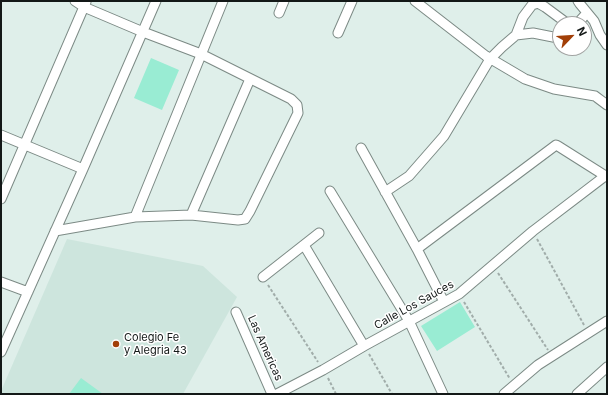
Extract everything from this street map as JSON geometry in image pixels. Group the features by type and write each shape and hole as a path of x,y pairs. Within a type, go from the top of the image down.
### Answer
{"street":[{"path":"55,231 134,217 191,215 238,220 245,219 298,113 297,104 291,99 201,54 143,32 86,4 74,1"},
{"path":"1,352 83,170 156,1"},
{"path":"134,217 223,1"},
{"path":"279,13 284,1"},
{"path":"338,33 352,1"},
{"path":"415,1 490,59 525,79 554,89 595,96 607,105"},
{"path":"578,1 594,21 600,35 607,45"},
{"path":"385,192 409,176 444,136 490,59 516,36 523,17 532,5 538,3 557,16"},
{"path":"1,199 86,4"},
{"path":"584,16 587,13"},
{"path":"516,36 533,33 552,37"},
{"path":"191,215 250,79"},
{"path":"1,135 83,170"},
{"path":"417,249 556,145 606,177"},
{"path":"361,148 417,249 444,302"},
{"name":"Calle Los Sauces","path":"277,394 459,294 533,231 606,177"},
{"path":"330,191 409,322 443,394"},
{"path":"263,277 319,233"},
{"path":"304,244 304,247 364,346"},
{"path":"1,282 28,292"},
{"name":"Las Americas","path":"236,312 272,394"},
{"path":"504,394 538,365 607,321"},
{"path":"577,394 607,367"}],"path":[{"path":"533,231 588,333"},
{"path":"493,265 552,356"},
{"path":"263,277 323,370 336,394"},
{"path":"459,294 514,386"},
{"path":"364,346 392,394"}],"shaded area":[{"name":"Colegio Fe y Alegria 43","path":"67,239 203,266 237,297 183,394 1,394"}],"green space":[{"path":"151,58 179,70 162,110 134,98"},
{"path":"460,302 475,327 437,351 421,326"},
{"path":"81,378 103,394 69,394"}],"place":[{"name":"Colegio Fe y Alegria 43","path":"116,344"}]}
